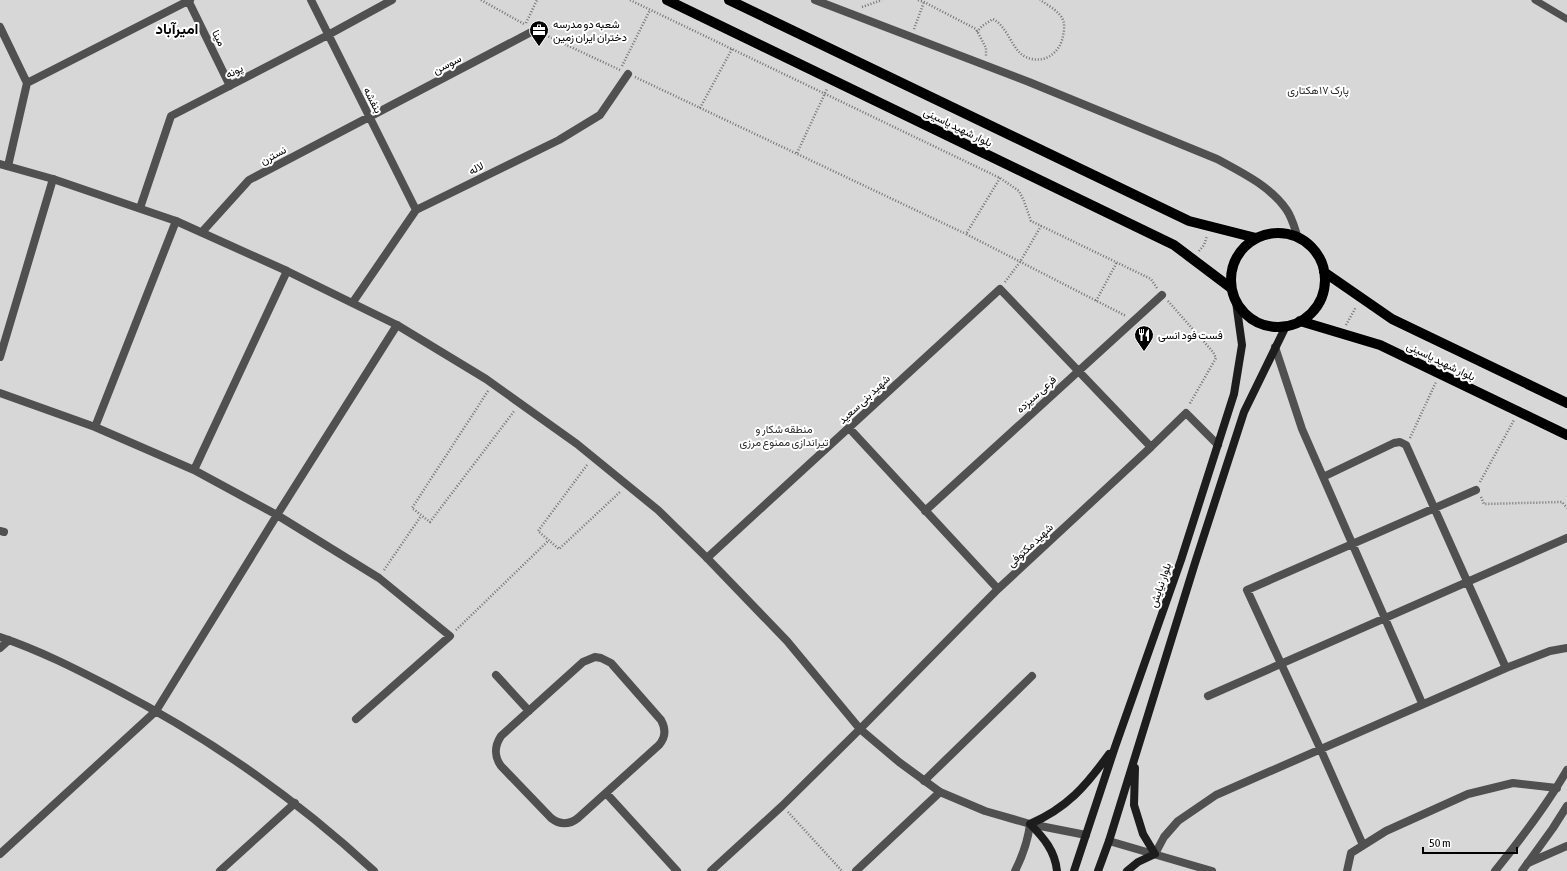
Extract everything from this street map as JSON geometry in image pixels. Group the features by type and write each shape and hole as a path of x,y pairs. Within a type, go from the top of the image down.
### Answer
{"main road":[{"name":"بلوار شهید یاسینی","path":"667,0 1174,245 1231,288"},
{"name":"بلوار شهید یاسینی","path":"729,0 1190,221 1256,238"},
{"path":"1284,233 1298,238 1310,246 1319,258 1324,272 1324,286 1320,300 1311,312 1300,321 1286,326 1271,326 1257,322 1245,313 1236,302 1231,288 1231,273 1235,259 1244,247 1256,238 1270,234 1284,233"},
{"name":"بلوار شهید یاسینی","path":"1324,272 1392,319 1567,404"},
{"name":"بلوار نیایش","path":"1074,871 1114,747 1181,560 1234,394 1242,345 1236,302"},
{"name":"بلوار شهید یاسینی","path":"1300,321 1380,345 1567,435"},
{"path":"1098,871 1109,841 1244,412 1286,326"},
{"path":"1191,527 1198,531 1206,531"},
{"path":"1181,560 1189,560 1195,564"},
{"path":"1057,871 1053,853 1045,839 1030,824 1049,815 1082,790 1114,747"},
{"path":"1127,871 1138,862 1155,854 1143,834 1134,805 1136,752"}],"street":[{"path":"27,82 189,0"},
{"name":"مینا","path":"189,0 230,86"},
{"name":"بنفشه","path":"311,0 416,210"},
{"name":"پونه","path":"140,208 171,116 328,35 392,0"},
{"path":"815,0 987,66 1217,159 1243,173 1276,197 1287,211 1298,238"},
{"path":"0,27 27,82 4,165 140,208 176,221 353,302 397,325 492,384 577,444 658,510 707,558 787,642 860,729 924,781 940,792 985,811 1030,824 1086,835"},
{"name":"سوسن","path":"369,117 535,30"},
{"name":"لاله","path":"353,302 416,210 558,140 600,115 624,72"},
{"name":"نسترن","path":"202,232 249,180 369,117"},
{"path":"0,357 53,180"},
{"path":"95,428 176,221"},
{"path":"194,470 287,271"},
{"path":"1000,289 1151,447"},
{"name":"شهید بنی سعید","path":"707,558 1000,289"},
{"name":"فرعی سیزده","path":"925,511 1162,295"},
{"path":"0,854 156,711 397,325"},
{"path":"1275,347 1302,429 1422,703"},
{"path":"0,393 95,428 194,470 277,515 379,578 450,636 356,719"},
{"path":"1186,413 1218,445"},
{"name":"شهید مکتوفی","path":"711,871 782,806 998,590 1186,413"},
{"path":"848,428 998,590"},
{"path":"1323,477 1394,443 1400,442 1406,445 1506,668"},
{"path":"1363,845 1247,590 1476,490"},
{"path":"1208,696 1567,538"},
{"path":"0,637 72,666 156,711 230,756 295,803 341,840 374,871"},
{"path":"0,648 9,640"},
{"path":"1155,854 1164,837 1178,820 1216,795 1422,703 1550,650 1567,648"},
{"path":"601,658 611,663 662,720 665,730 665,736 659,745 606,793 574,822 562,823 551,818 501,766 495,754 497,742 501,736 583,662 589,659 601,658"},
{"path":"496,675 529,711"},
{"path":"924,781 1032,676"},
{"path":"1495,871 1557,788 1567,770"},
{"path":"1346,871 1350,853 1386,831 1468,794 1513,782 1557,788"},
{"path":"856,871 940,792"},
{"path":"606,793 676,871"},
{"path":"220,871 295,803"},
{"path":"1522,871 1567,806"},
{"path":"1015,871 1024,854 1030,824"},
{"path":"1109,841 1212,871"},
{"path":"1528,863 1567,846"}],"lane":[{"path":"1535,0 1567,19"}],"path":[{"path":"481,0 535,30 966,234 1133,320"},
{"path":"526,25 537,0"},
{"path":"630,0 1000,178 1019,191 1031,221 1150,279 1162,295 1213,352 1216,358 1186,413"},
{"path":"918,0 976,30 986,48 987,66"},
{"path":"977,32 982,26 993,19 1000,23 1016,48 1024,56 1038,60 1047,58 1055,52 1061,44 1064,29 1063,20 1053,9 1040,0"},
{"path":"910,37 924,2"},
{"path":"624,72 650,10"},
{"path":"700,108 732,49"},
{"path":"796,153 832,80"},
{"path":"966,234 1000,178"},
{"path":"1000,289 1020,262 1041,226"},
{"path":"1193,259 1204,245 1211,226"},
{"path":"1096,301 1117,262"},
{"path":"1342,334 1350,315 1362,298"},
{"path":"1406,445 1440,374"},
{"path":"492,384 412,508 421,516 430,522 520,404"},
{"path":"1519,412 1476,490 1484,504 1562,502 1567,508"},
{"path":"593,458 538,531 548,541 559,549 627,485"},
{"path":"379,578 421,516"},
{"path":"450,636 548,541"},
{"path":"782,806 842,871"}],"green space":[{"name":"منطقه شکار و تیراندازی ممنوع مرزی","path":"0,0 1567,0 1567,871 0,871"}],"place":[{"name":"شعبه دو مدرسه دختران ایران زمین","path":"539,47"},
{"name":"فست فود انسی","path":"1144,352"}],"district":[{"name":"امیرآباد","path":"177,29"}],"park label":[{"name":"پارک ۱۷هکتاری","path":"1318,90"}]}
